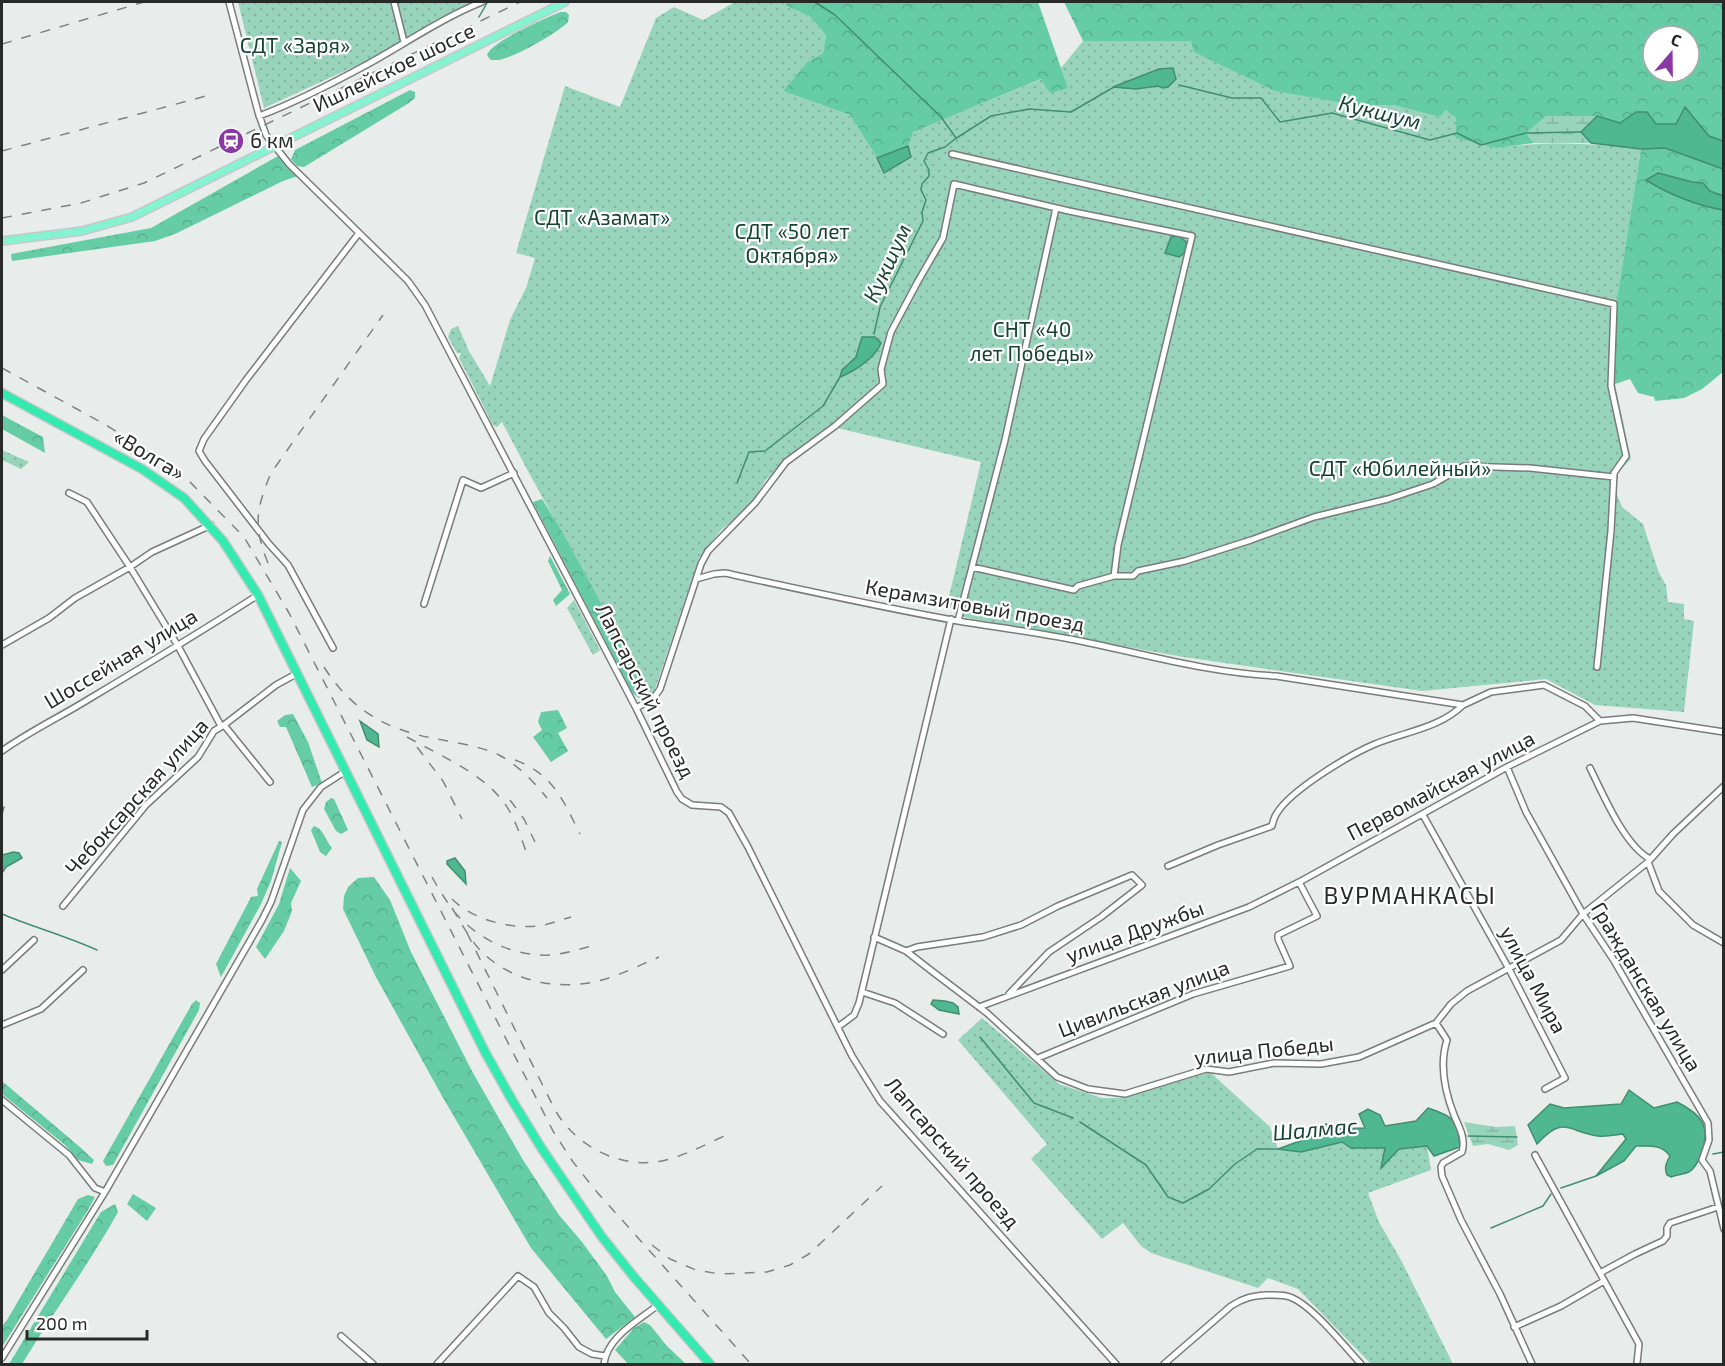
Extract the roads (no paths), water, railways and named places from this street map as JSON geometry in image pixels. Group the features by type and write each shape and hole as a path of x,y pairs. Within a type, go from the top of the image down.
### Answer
{"highway":[{"name":"«Волга»","path":"2,393 158,478 184,498 211,525 235,557 284,645 480,1041 507,1090 542,1149 602,1237 657,1305 710,1365"}],"main road":[{"name":"Ишлейское шоссе","path":"2,241 82,231 120,222 565,2"}],"street":[{"name":"Лапсарский проезд","path":"230,2 262,127 289,164 408,281 425,305 682,799 692,805 721,807 729,813 852,1056 880,1101 1116,1365"},
{"path":"394,2 404,42"},
{"path":"259,116 285,106 368,64 404,42 482,2"},
{"path":"952,154 1614,304 1611,386 1626,456 1614,473 1611,531 1597,667"},
{"path":"636,708 653,699 660,689 696,579 708,551 755,503 786,462 836,426 883,384 882,369 891,332 916,283 943,238 954,184 1192,236 1120,537 1113,576"},
{"path":"838,1027 854,1015 862,992 954,620 972,567 1019,380 1056,208"},
{"path":"333,648 288,565 257,529 199,451 204,439 246,380 359,232"},
{"path":"972,567 1074,590 1078,586 1113,576 1133,576 1138,571 1185,561 1314,518 1388,499 1433,484 1464,466 1530,468 1614,477"},
{"path":"424,604 463,480 481,488 514,473"},
{"path":"69,493 87,502 130,567 223,725 270,782"},
{"path":"2,645 49,618 75,598 152,552 211,525"},
{"name":"Керамзитовый проезд","path":"696,579 725,573 954,620 1070,639 1249,675 1276,676 1463,705"},
{"name":"Шоссейная улица","path":"2,750 178,646 258,595"},
{"name":"Чебоксарская улица","path":"63,906 146,805 198,757 208,738 276,685 298,673"},
{"path":"1168,866 1272,826 1276,814 1288,801 1331,767 1374,745 1452,716 1463,705 1491,692 1544,685 1585,706 1600,721 1633,718 1724,732"},
{"name":"Первомайская улица","path":"1299,882 1507,767 1600,721"},
{"path":"333,779 338,771 340,758"},
{"name":"Гражданская улица","path":"1507,767 1526,812 1583,914 1613,959 1708,1123 1709,1140 1702,1160 1710,1171 1724,1230"},
{"path":"1590,768 1618,824 1649,860 1659,891 1693,925 1724,943"},
{"path":"2,1358 105,1192 262,920 271,902 303,810 313,795 346,771"},
{"path":"333,779 344,781 354,787"},
{"name":"улица Победы","path":"874,937 906,951 980,1007 1058,1077 1088,1089 1125,1094 1206,1069 1229,1072 1274,1063 1321,1064 1359,1057 1436,1023 1460,996 1561,940 1583,914 1649,860 1724,786"},
{"name":"улица Мира","path":"1423,815 1509,969 1565,1078 1545,1089"},
{"path":"906,951 983,937 1021,925 1058,906 1132,875 1142,885 1101,917 1049,952 1007,996"},
{"name":"улица Дружбы","path":"980,1007 1249,907 1299,882"},
{"name":"Цивильская улица","path":"1038,1058 1193,994 1290,966 1278,936 1317,916 1299,882"},
{"path":"2,970 34,940"},
{"path":"2,1025 41,1009 83,970"},
{"path":"862,992 895,1003 943,1034"},
{"path":"1436,1023 1447,1040 1442,1069 1451,1105 1463,1135 1464,1146 1462,1152 1443,1163 1442,1176 1532,1365"},
{"path":"2,1100 69,1155 95,1188 105,1192"},
{"path":"1535,1155 1639,1344 1637,1363"},
{"path":"1600,1273 1663,1241 1667,1236 1670,1223 1718,1207"},
{"path":"437,1365 518,1276 534,1287 549,1313 579,1347 592,1354 605,1356"},
{"path":"1514,1327 1561,1306 1604,1281"},
{"path":"647,1314 648,1294"},
{"path":"1164,1365 1243,1298 1281,1295 1296,1300 1308,1309 1361,1365"},
{"path":"604,1365 605,1356 619,1336 657,1305"},
{"path":"647,1314 667,1316"},
{"path":"342,1336 374,1365"}],"waterway":[{"path":"815,2 835,15 941,117 956,138"},
{"path":"479,17 487,3"},
{"name":"Кукшум","path":"1179,85 1232,98 1261,98 1280,122 1332,113 1430,140 1457,133 1481,145 1526,133 1581,132"},
{"name":"Кукшум","path":"874,334 880,307 923,221 922,212 926,200 921,190 922,184 929,176 929,170 924,161 928,153 945,147 991,116 1029,109 1071,112 1114,87"},
{"path":"737,483 749,452 765,451 823,406 840,377"},
{"path":"2,814 4,807"},
{"path":"2,914 97,950"},
{"name":"Шалмас","path":"980,1037 1034,1103 1073,1118"},
{"name":"Шалмас","path":"1080,1122 1146,1165 1168,1197 1183,1203 1209,1189 1235,1164 1257,1149 1278,1149"},
{"name":"Шалмас","path":"1468,1136 1517,1137"},
{"name":"Шалмас","path":"1713,1154 1724,1152"},
{"path":"1561,1188 1596,1176"},
{"path":"1491,1228 1543,1206 1551,1194"}],"railway":[{"path":"2,44 144,2"},
{"path":"2,218 81,203 144,183 520,2"},
{"path":"2,151 206,96"},
{"path":"268,563 260,538 258,518 262,497 271,473 383,315"},
{"path":"2,368 106,425 158,458 189,481 244,537 289,613 553,1131 573,1162 596,1191 751,1364"},
{"path":"324,667 346,696 372,716 402,730 476,747 499,755 525,774 547,798"},
{"path":"407,737 457,764 492,789 510,812 529,859"},
{"path":"417,747 443,781 462,819"},
{"path":"515,760 528,766 548,781 562,799 580,834"},
{"path":"510,800 524,819 535,842"},
{"path":"432,877 461,919 483,937 496,944 536,955 550,955 595,945"},
{"path":"452,899 481,918 516,926 539,926 571,917"},
{"path":"452,908 484,954 510,972 540,982 571,985 602,980 659,957"},
{"path":"467,933 555,1110 575,1135 588,1145 618,1159 650,1163 683,1155 731,1133"},
{"path":"652,1245 670,1259 696,1270 720,1274 767,1272 790,1265 809,1254 882,1186"}],"place":[{"name":"6 км","path":"231,141"}],"district":[{"name":"ВУРМАНКАСЫ","path":"1410,896"}],"park label":[{"name":"СДТ «Заря»","path":"295,46"},
{"name":"СДТ «Азамат»","path":"602,218"},
{"name":"СДТ «50 лет Октября»","path":"792,244"},
{"name":"СНТ «40 лет Победы»","path":"1032,342"},
{"name":"СДТ «Юбилейный»","path":"1400,469"}]}
